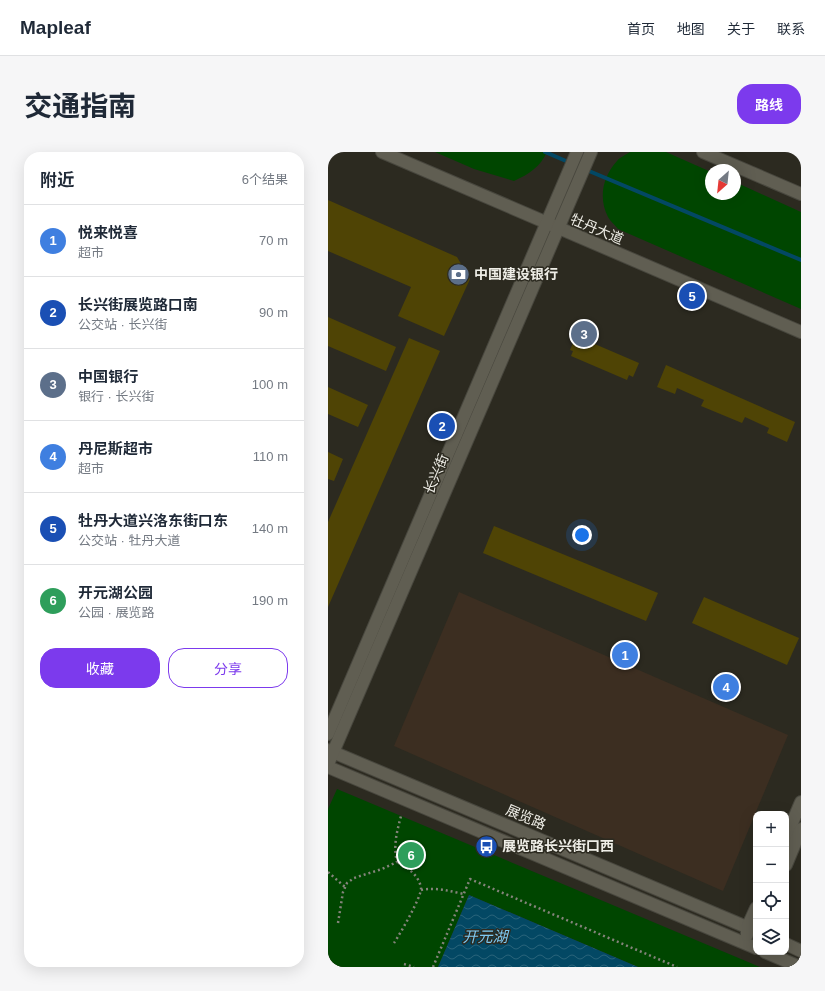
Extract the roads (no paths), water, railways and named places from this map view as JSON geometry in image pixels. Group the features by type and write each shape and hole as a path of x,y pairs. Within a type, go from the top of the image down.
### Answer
{"main road":[{"name":"牡丹大道","path":"382,152 801,332"},
{"name":"长兴街","path":"328,764 330,751 552,226 577,152"},
{"name":"长兴街","path":"328,734 552,226 591,152"},
{"path":"703,152 801,194"},
{"name":"展览路","path":"330,751 753,931"},
{"path":"328,767 752,946 753,931"},
{"path":"789,830 801,802"},
{"path":"789,857 801,829"},
{"path":"789,945 801,950"},
{"path":"772,955 800,967"}],"water":[{"name":"开元湖","path":"469,895 638,967 438,967"}],"waterway":[{"path":"545,152 566,161"},
{"path":"589,171 801,260"}],"place":[{"name":"中国建设银行","path":"458,274"},
{"name":"牡丹大道兴洛东街口东","path":"692,296"},
{"name":"中国银行","path":"584,334"},
{"name":"长兴街展览路口南","path":"442,426"},
{"name":"悦来悦喜","path":"625,655"},
{"name":"丹尼斯超市","path":"726,687"},
{"name":"展览路长兴街口西","path":"487,846"},
{"name":"开元湖公园","path":"411,855"}]}
